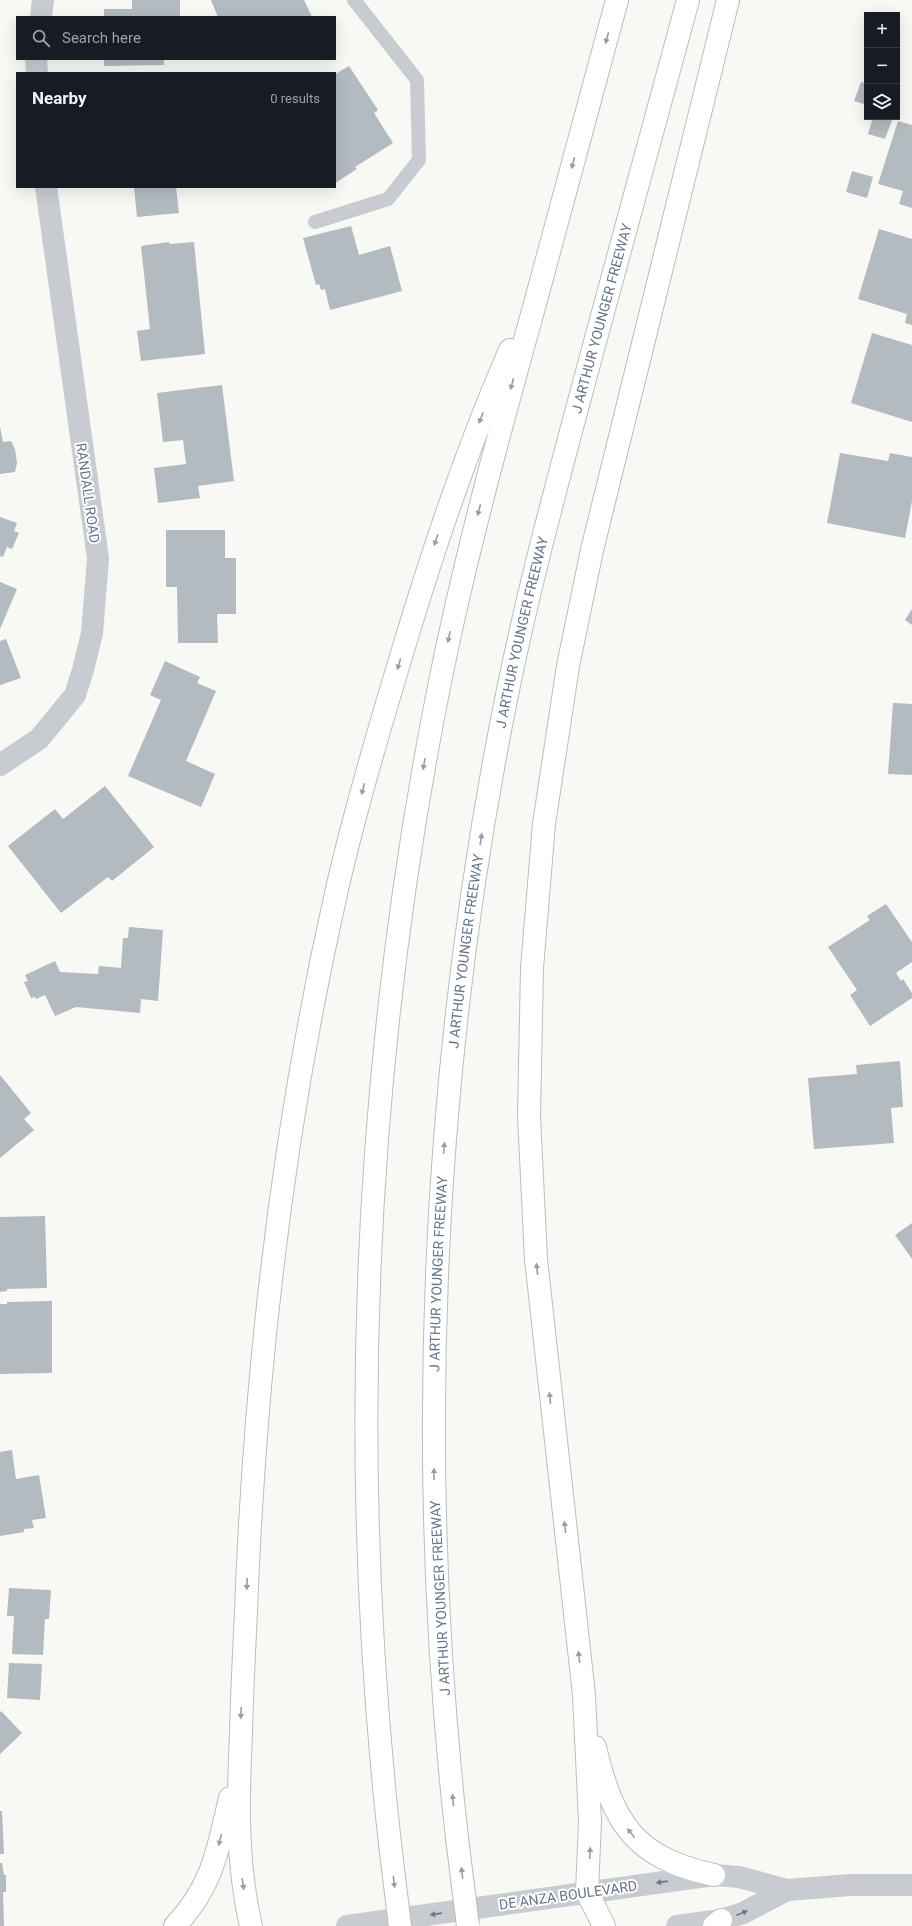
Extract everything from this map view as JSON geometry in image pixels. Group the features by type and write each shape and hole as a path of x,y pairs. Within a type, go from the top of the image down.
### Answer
{"highway":[{"path":"400,1926 390,1844 374,1678 370,1608 366,1467 366,1325 369,1254 380,1097 402,900 438,690 452,622 484,491 617,0"},
{"name":"J ARTHUR YOUNGER FREEWAY","path":"468,1926 447,1738 435,1528 434,1387 437,1277 442,1176 454,1035 472,895 495,756 523,618 557,482 688,0"},
{"path":"604,1926 587,1892 590,1821 584,1695 541,1311 532,1206 528,1116 530,1017 539,877 550,773 568,666 580,608 597,530 728,0"},
{"path":"251,1926 243,1884 239,1851 240,1762 251,1492 265,1330 289,1142 323,954 338,887 375,742 438,534 486,405 541,279"},
{"path":"584,1695 600,1765 612,1802 630,1832 640,1843 664,1859 679,1866 714,1875"},
{"path":"175,1926 201,1894 209,1877 240,1762"}],"street":[{"path":"40,16 43,0"},
{"path":"36,60 37,72"},
{"name":"RANDALL ROAD","path":"0,765 39,740 75,695 92,633 98,558 46,188"},
{"name":"DE ANZA BOULEVARD","path":"347,1926 714,1875 739,1877 787,1890 851,1885 912,1885"},
{"name":"DE ANZA BOULEVARD","path":"677,1926 718,1923 743,1913 787,1890"}],"lane":[{"path":"315,222 388,199 419,160 417,80 354,0"}],"building":[{"path":"132,0 180,0 180,16 104,16 104,9 132,9"},
{"path":"211,0 304,0 312,16 218,16"},
{"path":"104,60 164,60 164,65 104,66"},
{"path":"349,66 378,110 374,113 393,143 355,167 357,169 336,182 336,73"},
{"path":"861,82 864,83 864,104 854,101"},
{"path":"872,120 892,120 885,139 868,134"},
{"path":"898,121 912,125 912,208 899,204 903,191 878,184"},
{"path":"852,171 873,177 867,198 846,192"},
{"path":"134,188 176,188 179,213 137,217"},
{"path":"351,226 359,255 390,246 402,291 330,310 325,289 321,290 319,284 316,285 303,238"},
{"path":"879,229 912,239 912,325 905,323 907,314 858,299"},
{"path":"169,242 170,244 194,242 205,354 141,361 137,331 150,329 141,246"},
{"path":"872,333 912,345 912,422 851,403"},
{"path":"222,385 234,481 198,486 200,498 158,503 154,468 186,464 183,440 163,442 157,393"},
{"path":"0,427 3,442 11,441 15,449 17,463 15,472 0,474"},
{"path":"840,453 888,461 890,453 912,457 912,501 905,538 827,523"},
{"path":"0,517 17,523 14,531 19,533 12,549 7,547 3,557 0,556"},
{"path":"166,530 225,530 225,558 236,558 236,614 217,614 218,643 178,643 177,587 166,587"},
{"path":"0,582 17,589 0,629"},
{"path":"912,609 912,625 905,620"},
{"path":"6,639 21,678 0,685 0,641"},
{"path":"165,661 200,677 197,683 216,691 186,761 215,774 201,807 128,776 161,700 150,695"},
{"path":"893,703 912,704 912,775 888,774"},
{"path":"105,786 154,847 112,881 108,877 61,913 8,846 55,809 63,819"},
{"path":"886,904 912,942 912,962 896,973 901,981 903,979 912,993 912,998 870,1026 850,995 857,990 828,947 870,920 867,916"},
{"path":"129,927 163,930 158,1001 141,999 140,1013 76,1007 55,1016 45,995 36,999 35,997 31,998 24,982 28,981 25,975 55,961 60,972 98,974 99,966 121,968 123,938 128,938"},
{"path":"900,1061 903,1107 891,1108 894,1143 814,1149 808,1078 857,1074 856,1065"},
{"path":"0,1075 31,1113 24,1119 34,1130 0,1158"},
{"path":"45,1216 47,1288 7,1289 7,1291 0,1292 0,1217"},
{"path":"912,1223 912,1259 895,1235"},
{"path":"52,1301 52,1373 0,1374 0,1304 7,1304 7,1302"},
{"path":"12,1450 16,1479 39,1475 46,1518 32,1520 34,1528 24,1529 24,1532 0,1536 0,1452"},
{"path":"9,1588 51,1590 49,1619 45,1619 43,1655 12,1654 14,1616 7,1616"},
{"path":"9,1663 42,1664 40,1700 7,1698"},
{"path":"1,1711 22,1733 0,1754 0,1712"},
{"path":"0,1811 2,1811 4,1854 0,1854"},
{"path":"0,1863 2,1863 4,1875 6,1875 6,1892 3,1892 4,1926 0,1926"}]}
